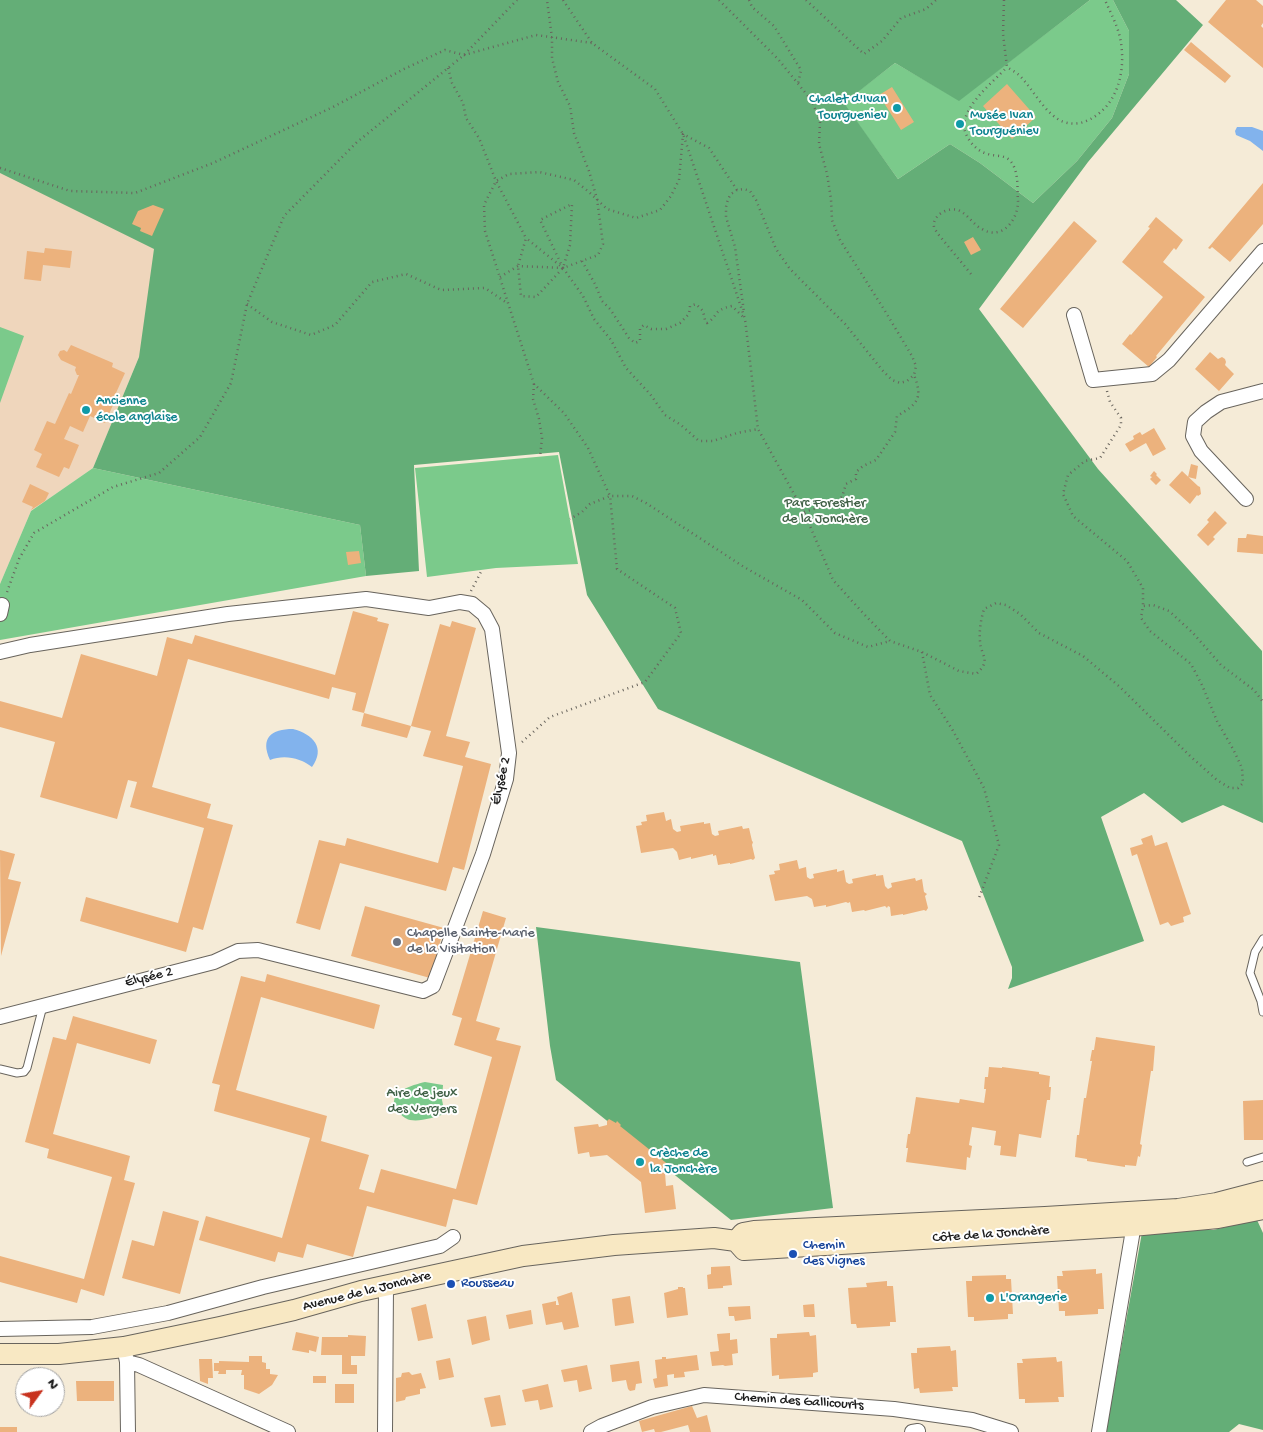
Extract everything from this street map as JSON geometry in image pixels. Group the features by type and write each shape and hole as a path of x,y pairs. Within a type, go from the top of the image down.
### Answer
{"street":[{"path":"1074,315 1093,380 1152,374 1169,360 1263,251"},
{"path":"1246,499 1201,451 1193,436 1195,422 1221,402 1263,391"},
{"path":"0,652 30,645 228,614 366,599 429,608 460,602 465,603"},
{"name":"Élysée 2","path":"0,1017 214,962 238,951 258,950 423,991 433,986 483,854 506,779 509,753 492,629 484,614 472,604 465,603"},
{"name":"Côte de la Jonchère","path":"850,1244 1132,1219 1217,1203 1263,1191"},
{"name":"Côte de la Jonchère","path":"736,1241 743,1232 870,1226 1218,1218 1263,1209"},
{"path":"1099,1432 1132,1240 1132,1219"},
{"path":"0,1329 92,1328 168,1313 263,1287 440,1246 453,1238"},
{"name":"Avenue de la Jonchère","path":"0,1354 125,1354 386,1286 523,1256 614,1245 714,1238 736,1241 744,1250 850,1244"},
{"path":"385,1432 386,1286"},
{"path":"125,1354 128,1432"},
{"path":"125,1354 139,1365 288,1432"},
{"name":"Chemin des Gallicourts","path":"591,1432 652,1407 704,1395 894,1409 972,1420 1011,1432"}],"lane":[{"path":"1263,939 1254,952 1250,973 1261,1001 1263,1012"},
{"path":"0,1068 17,1073 24,1072 27,1068 42,1006"},
{"path":"1246,1162 1263,1157"}],"path":[{"path":"1,610 19,559 34,533 114,487 159,473 200,437 231,383 246,304 284,216 356,143 464,55 517,0"},
{"path":"500,278 518,266 563,268 598,255 603,244 597,199 589,171 574,133 570,106 558,82 552,58 552,38 547,0"},
{"path":"563,0 592,43 655,89 683,134 745,319"},
{"path":"719,0 778,59 812,101 820,122 820,144 831,199 832,220 840,240 912,356 916,366 914,375 918,385 919,396 915,404 897,416 895,432 876,460 863,466 856,472 856,478 846,484 842,497 831,504 804,512"},
{"path":"749,0 752,7 774,26 801,70 798,84"},
{"path":"806,0 864,54 882,41 901,18 926,9 936,0"},
{"path":"1004,0 1003,34 1007,67"},
{"path":"1007,67 1019,74 1053,116 1063,122 1074,124 1094,117 1112,101 1121,73 1121,42 1105,0"},
{"path":"0,168 70,191 135,193 213,163 333,107 404,69 445,50 464,55 536,35 592,43"},
{"path":"972,274 938,234 934,227 935,220 941,213 949,209 957,210 975,225 989,232 1007,228 1014,220 1018,210 1016,172 1012,162 1007,158 988,154 977,149 966,135 964,125 965,115 970,106 1007,67"},
{"path":"448,68 452,82 463,103 466,118 479,138 496,181 526,238 563,268"},
{"path":"540,457 542,438 533,399 534,384 485,231 484,205 496,181 509,174 539,172 574,180 606,209 636,218 660,210 672,196 679,180 683,134"},
{"path":"683,134 710,148 737,190"},
{"path":"914,375 907,381 900,383 892,380 845,324 790,270 776,249 761,211 750,191 744,189 737,190 731,194 726,207 726,217 734,247 745,319 758,429 804,512 833,580 890,641 922,652 959,671 976,674 982,668 986,658 980,643 981,619 984,609 996,604 1006,605 1020,614 1039,633 1083,656 1120,687 1217,780 1230,788 1238,788 1243,783 1242,768 1190,664 1150,630 1141,618 1143,588 1127,561 1073,516 1063,494 1068,474 1085,461 1100,458 1122,425 1122,418 1110,402 1102,379"},
{"path":"526,238 518,266 521,296 536,298 563,268 570,245 572,204 540,220 563,268 583,296 594,319 611,340 626,368 650,394 665,415 681,425 699,441 714,441 737,433 758,429"},
{"path":"582,261 602,300 629,338 635,343 640,342 640,328 644,325 651,329 666,329 680,322 689,314 690,306 696,304 703,312 707,323 711,321 715,313 723,308 732,306 745,319"},
{"path":"246,304 272,322 311,335 335,326 372,282 406,274 441,290 484,288 509,304"},
{"path":"509,753 550,717 646,682 681,633 675,608 617,569 610,496 588,448 564,413 534,384"},
{"path":"570,519 582,512 590,504 610,496 632,496 646,503 744,567 802,600 835,633 868,647 890,641"},
{"path":"465,603 482,570"},
{"path":"1143,606 1154,605 1169,611 1193,633 1221,665 1254,690 1263,702"},
{"path":"922,652 930,694 952,729 984,788 999,845 979,898"}],"shaded area":[{"path":"0,173 123,211 196,215 93,468 31,511 0,584"}],"green space":[{"name":"Parc Forestier de la Jonchère","path":"0,0 1090,0 959,101 895,63 844,103 898,179 950,144 980,163 1033,203 1077,161 1112,118 1129,74 1129,31 1113,0 1176,0 1203,25 1088,162 979,309 1098,469 1262,651 1263,823 1223,805 1182,823 1144,793 1101,817 1144,941 1008,989 1012,978 1012,967 962,841 658,709 587,595 559,452 414,465 419,571 366,576 360,525 93,468 139,357 154,249 0,173"},
{"path":"1090,0 1113,0 1129,31 1129,74 1112,118 1077,161 1033,203 980,163 950,144 898,179 843,103 895,63 959,100"},
{"path":"0,327 24,336 0,403"},
{"path":"558,455 578,564 496,568 427,577 415,468"},
{"path":"93,468 360,525 366,576 0,640 0,584 31,511"},
{"path":"536,927 800,962 833,1208 731,1220 556,1080 550,1046"},
{"name":"Aire de jeux des Vergers","path":"425,1082 443,1085 442,1100 445,1114 428,1119 406,1119 394,1104 397,1094 408,1087"},
{"path":"1257,1220 1263,1233 1263,1430 1239,1424 1229,1432 1106,1432 1143,1227 1213,1230"}],"water":[{"path":"1237,127 1252,127 1263,131 1263,151 1250,141 1236,135"},
{"path":"285,729 293,729 306,734 315,743 318,754 312,767 303,761 287,757 270,760 266,746 270,736"}],"building":[{"path":"1226,0 1256,0 1263,6 1263,23 1261,26 1263,28 1263,68 1208,22"},
{"path":"1191,42 1231,76 1225,83 1184,50"},
{"path":"1007,84 1036,117 1012,139 983,106"},
{"name":"Chalet d'Ivan Tourgueniev","path":"892,87 914,122 901,130 879,95"},
{"path":"1263,183 1263,224 1230,262 1212,247 1208,248"},
{"path":"153,205 164,209 152,236 140,231 141,228 132,224 138,211"},
{"path":"1156,217 1183,240 1176,250 1174,248 1163,262 1205,297 1149,367 1122,344 1163,297 1122,262 1150,228 1148,227"},
{"path":"1074,221 1097,241 1023,328 1000,309"},
{"path":"973,237 981,250 971,255 964,242"},
{"path":"45,248 72,251 70,268 43,265 41,281 24,279 27,251 44,253"},
{"name":"Ancienne école anglaise","path":"71,345 113,363 112,367 125,373 105,423 90,416 83,432 70,426 64,439 79,445 69,469 64,467 59,477 36,467 42,454 34,450 47,421 55,424 79,375 77,375 75,370 76,367 61,360 58,355 60,351 64,350 67,352"},
{"path":"1210,352 1218,359 1222,357 1225,359 1225,365 1234,374 1219,391 1195,369"},
{"path":"1154,428 1166,449 1153,456 1146,443 1130,452 1125,444 1134,439 1133,436 1140,432 1142,435"},
{"path":"1191,464 1198,466 1196,479 1188,477"},
{"path":"1154,471 1161,480 1156,485 1150,479"},
{"path":"1182,471 1200,487 1201,494 1197,495 1190,504 1169,485"},
{"path":"30,484 49,493 45,501 31,510 33,507 22,502"},
{"path":"1215,511 1227,523 1213,537 1215,539 1208,546 1197,535 1209,522 1207,520"},
{"path":"1247,534 1263,536 1263,554 1237,552 1238,538 1246,538"},
{"path":"359,551 361,563 348,565 346,552"},
{"path":"353,611 378,618 377,621 389,624 364,713 352,710 356,693 332,687 329,699 188,659 152,787 211,804 207,818 233,825 203,930 193,927 186,952 80,921 86,897 178,923 204,828 130,807 137,782 128,780 117,819 40,797 55,742 0,727 0,701 62,718 81,654 157,676 167,637 192,644 195,635 335,675"},
{"path":"452,621 476,628 446,736 470,742 465,757 491,764 464,870 453,867 446,891 340,863 320,930 296,923 319,840 345,846 347,838 438,863 463,766 423,756 431,731 411,726 440,624 450,627"},
{"path":"364,713 411,726 407,738 361,726"},
{"path":"664,812 666,821 671,819 673,829 677,832 681,831 680,826 704,822 704,824 710,823 712,834 715,836 719,835 718,831 742,826 743,829 749,828 755,858 753,860 718,865 716,855 713,856 713,854 679,860 677,852 673,848 641,853 636,826 642,825 641,822 647,821 646,815"},
{"path":"1152,835 1155,846 1167,842 1191,914 1183,917 1184,922 1171,926 1168,922 1160,925 1137,854 1132,856 1130,848 1143,844 1141,839"},
{"path":"0,850 15,854 8,879 21,882 1,956"},
{"path":"797,860 799,869 806,867 807,877 810,879 814,878 813,874 837,869 837,872 844,870 846,882 849,884 853,883 852,879 876,874 876,876 883,875 885,886 888,889 892,887 891,883 915,878 916,881 922,879 924,892 927,894 925,896 928,908 926,911 891,916 890,907 888,906 887,908 885,906 852,912 850,902 826,907 826,905 814,907 812,899 807,896 775,901 769,875 775,874 774,871 780,870 779,864"},
{"name":"Chapelle Sainte-Marie de la Visitation","path":"365,906 444,928 430,978 351,956"},
{"path":"483,911 506,918 476,1021 500,1028 496,1040 521,1046 477,1205 453,1199 446,1227 367,1206 353,1257 307,1244 303,1258 278,1252 275,1262 199,1240 206,1216 282,1238 310,1138 214,1111 220,1085 212,1083 241,976 265,982 267,974 380,1005 374,1029 261,997 236,1090 327,1116 321,1141 369,1155 359,1189 374,1193 381,1169 456,1189 492,1057 454,1045 462,1018 452,1015"},
{"path":"73,1016 157,1040 150,1064 77,1043 53,1134 130,1156 124,1180 135,1183 104,1296 81,1289 77,1303 0,1282 0,1256 84,1279 112,1177 47,1158 49,1149 25,1142 53,1037 66,1040"},
{"path":"1096,1037 1155,1046 1153,1071 1151,1071 1140,1144 1142,1145 1136,1166 1125,1165 1125,1167 1087,1161 1087,1159 1075,1157 1077,1135 1079,1135 1092,1061 1090,1061"},
{"path":"989,1067 1039,1072 1039,1074 1050,1076 1050,1100 1047,1100 1041,1138 1019,1134 1016,1157 1000,1155 1001,1146 994,1145 996,1131 972,1127 969,1145 972,1146 970,1158 967,1157 966,1170 906,1162 908,1134 910,1134 916,1097 959,1103 960,1099 984,1103 985,1077 988,1077"},
{"path":"1263,1100 1263,1140 1244,1140 1243,1101"},
{"name":"Crèche de la Jonchère","path":"609,1119 616,1123 617,1121 620,1126 670,1166 670,1169 665,1173 666,1186 673,1185 676,1209 645,1213 641,1182 607,1155 590,1157 589,1152 578,1154 574,1127 598,1124 599,1127 607,1125"},
{"path":"163,1211 199,1221 180,1294 122,1278 132,1240 154,1246"},
{"path":"730,1266 732,1285 708,1289 707,1275 711,1274 711,1267"},
{"path":"1096,1269 1096,1274 1102,1273 1104,1309 1098,1309 1098,1314 1065,1316 1065,1311 1059,1311 1057,1276 1063,1276 1062,1271"},
{"name":"L'Orangerie","path":"1006,1275 1006,1279 1011,1279 1013,1314 1008,1314 1008,1319 974,1321 974,1317 968,1317 966,1281 972,1281 972,1276"},
{"path":"887,1281 887,1286 893,1286 896,1322 890,1322 890,1326 857,1328 856,1324 851,1324 848,1288 867,1287 866,1283"},
{"path":"678,1287 685,1288 688,1315 667,1318 664,1293 678,1289"},
{"path":"572,1292 579,1327 564,1330 562,1322 546,1325 542,1304 556,1301 556,1305 559,1305 557,1297"},
{"path":"630,1296 634,1323 615,1326 612,1299"},
{"path":"426,1304 433,1338 418,1341 411,1308"},
{"path":"814,1304 815,1317 804,1317 803,1305"},
{"path":"750,1306 751,1319 735,1321 734,1316 729,1316 728,1307"},
{"path":"531,1310 533,1324 509,1329 506,1315"},
{"path":"486,1316 490,1340 472,1345 467,1320"},
{"path":"296,1332 319,1337 316,1352 309,1350 309,1353 292,1350"},
{"path":"809,1332 810,1336 816,1335 818,1372 813,1373 813,1377 779,1379 779,1375 772,1376 770,1338 777,1338 777,1334"},
{"path":"730,1333 730,1340 737,1339 738,1353 732,1354 733,1365 712,1366 710,1352 719,1351 717,1334"},
{"path":"348,1335 366,1336 365,1356 351,1356 351,1365 357,1365 357,1374 342,1374 342,1355 321,1355 322,1337 348,1337"},
{"path":"950,1346 951,1351 956,1350 958,1387 952,1387 953,1391 920,1393 919,1388 914,1389 911,1353 917,1353 917,1348"},
{"path":"697,1355 699,1370 684,1372 685,1377 674,1378 674,1374 667,1375 668,1386 655,1388 653,1379 657,1378 655,1360 662,1359 662,1357 666,1357 666,1359"},
{"path":"249,1356 262,1356 262,1362 266,1363 266,1369 270,1369 270,1374 278,1375 272,1385 259,1394 244,1389 244,1375 241,1375 242,1370 226,1370 226,1374 218,1374 219,1371 214,1371 214,1363 219,1363 219,1361 249,1362"},
{"path":"1056,1357 1057,1362 1062,1361 1064,1397 1058,1397 1059,1402 1025,1403 1025,1399 1019,1399 1017,1363 1023,1363 1022,1359"},
{"path":"450,1358 454,1377 439,1380 436,1361"},
{"path":"199,1359 212,1359 213,1378 208,1378 208,1384 200,1381"},
{"path":"639,1361 642,1383 636,1384 635,1390 630,1391 628,1389 626,1380 612,1382 610,1365"},
{"path":"587,1365 592,1389 579,1392 577,1380 564,1382 561,1370"},
{"path":"409,1372 412,1375 421,1373 426,1388 420,1389 420,1394 406,1397 405,1400 396,1402 396,1378 401,1377 402,1373"},
{"path":"313,1376 326,1376 326,1383 313,1383"},
{"path":"76,1381 114,1381 114,1401 77,1401"},
{"path":"335,1384 354,1384 354,1403 335,1403"},
{"path":"548,1384 553,1407 540,1410 538,1400 525,1402 522,1390"},
{"path":"500,1395 506,1425 491,1427 484,1398"},
{"path":"692,1406 697,1418 707,1415 711,1432 690,1432 688,1425 661,1432 655,1432 654,1429 642,1432 639,1421"},
{"path":"0,1427 17,1427 17,1432 0,1432"}],"place":[{"name":"Chalet d'Ivan Tourgueniev","path":"897,108"},
{"name":"Musée Ivan Tourguéniev","path":"960,124"},
{"name":"Ancienne école anglaise","path":"86,410"},
{"name":"Chapelle Sainte-Marie de la Visitation","path":"397,942"},
{"name":"Crèche de la Jonchère","path":"640,1162"},
{"name":"Chemin des Vignes","path":"793,1254"},
{"name":"Rousseau","path":"451,1284"},
{"name":"L'Orangerie","path":"990,1298"}]}
